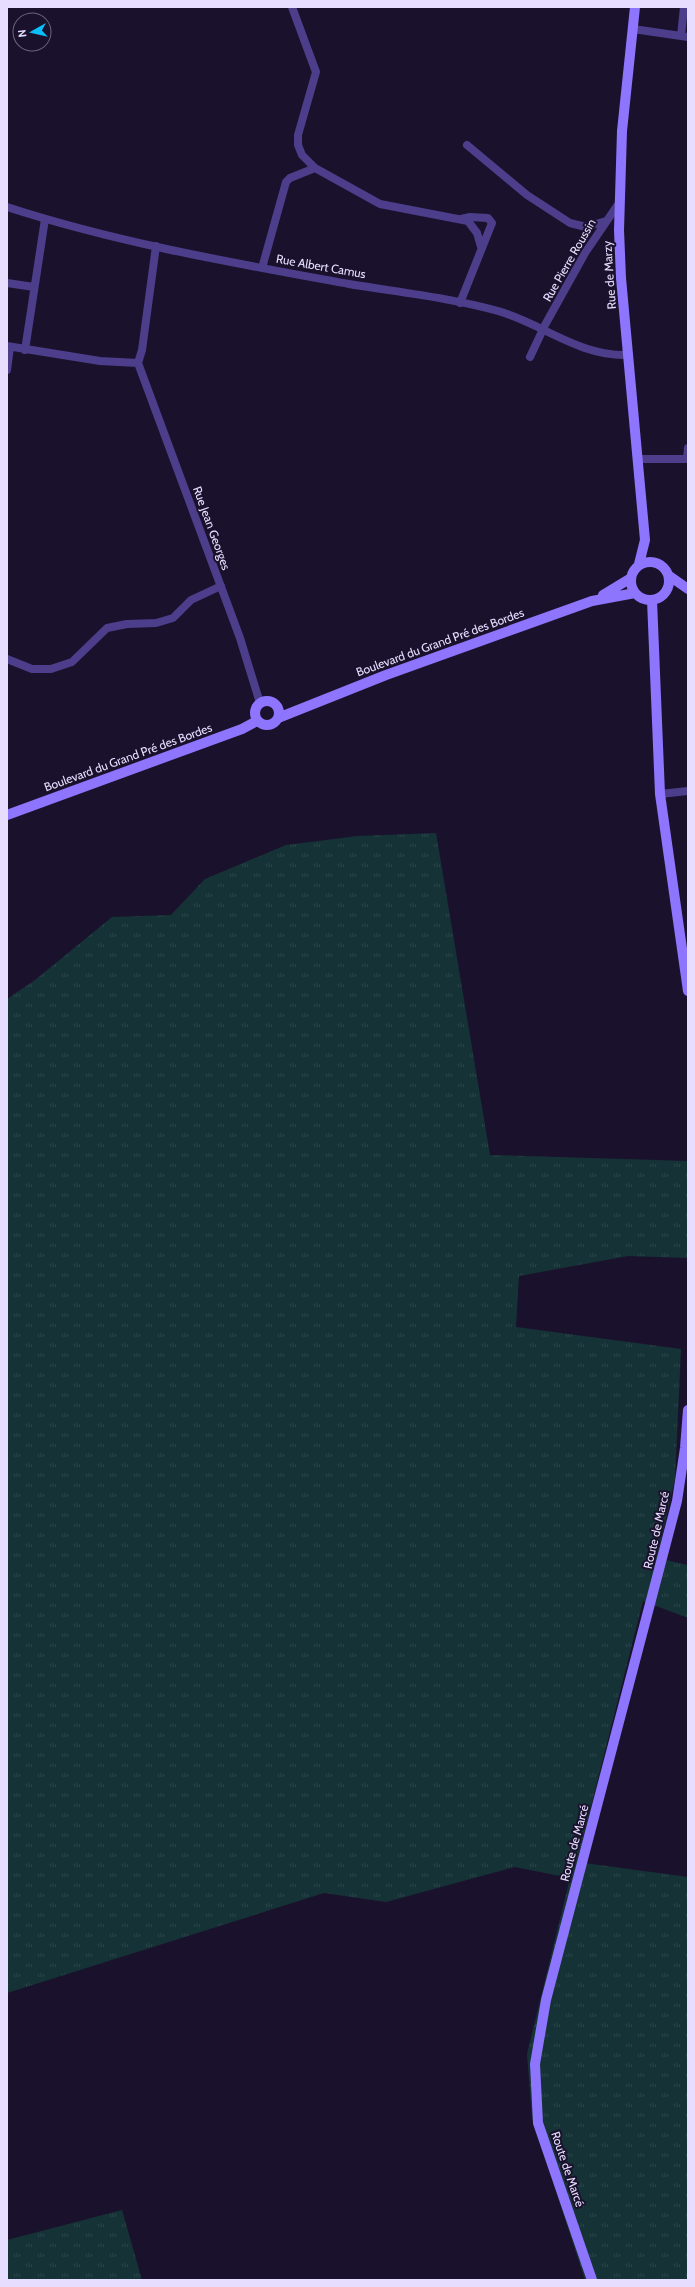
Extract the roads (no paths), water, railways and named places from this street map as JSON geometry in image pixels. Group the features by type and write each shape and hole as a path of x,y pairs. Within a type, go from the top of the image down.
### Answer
{"main road":[{"name":"Rue de Marzy","path":"635,7 622,131 619,203 621,278 645,540 639,564"},
{"name":"Rue de Marzy","path":"645,540 656,562"},
{"path":"650,561 656,562 661,565 668,575 688,589 665,592 652,600 640,597 635,593 631,578 635,568 639,564 650,561"},
{"path":"665,592 669,581 668,575"},
{"name":"Boulevard du Grand Pré des Bordes","path":"592,601 631,578"},
{"name":"Boulevard du Grand Pré des Bordes","path":"278,718 296,709 592,601 635,593"},
{"path":"652,600 660,794 688,991"},
{"path":"275,705 279,711 278,718 270,725 263,725 257,721 254,713 260,703 268,701 275,705 296,709"},
{"name":"Boulevard du Grand Pré des Bordes","path":"7,816 242,729 257,721"},
{"name":"Route de Marcé","path":"592,2280 538,2124 535,2064 546,2000 677,1501 685,1448 688,1410"}],"street":[{"path":"292,7 316,72 298,135 298,145 302,156 315,168 380,204 468,221 476,233 481,247"},
{"path":"633,29 684,37 684,7"},
{"path":"467,145 540,204 570,223 586,227 606,221"},
{"path":"262,268 286,182 290,178 315,168"},
{"name":"Rue Pierre Roussin","path":"530,357 542,330 595,237 619,203"},
{"name":"Rue Albert Camus","path":"7,207 45,219 156,246 262,268 499,311 587,350 607,354 628,355"},
{"path":"460,219 470,217 488,218 492,223 481,247 460,303"},
{"path":"25,350 45,219"},
{"path":"586,227 595,237"},
{"path":"7,370 8,346 25,350 100,361 138,363 142,350 148,295 156,246"},
{"path":"7,283 34,288"},
{"name":"Rue Jean Georges","path":"138,363 221,586 242,645 260,703"},
{"path":"638,459 688,459 688,448"},
{"path":"7,658 32,669 51,669 72,662 107,628 127,624 156,623 173,618 191,600 221,586"},
{"path":"660,794 688,791"}]}
